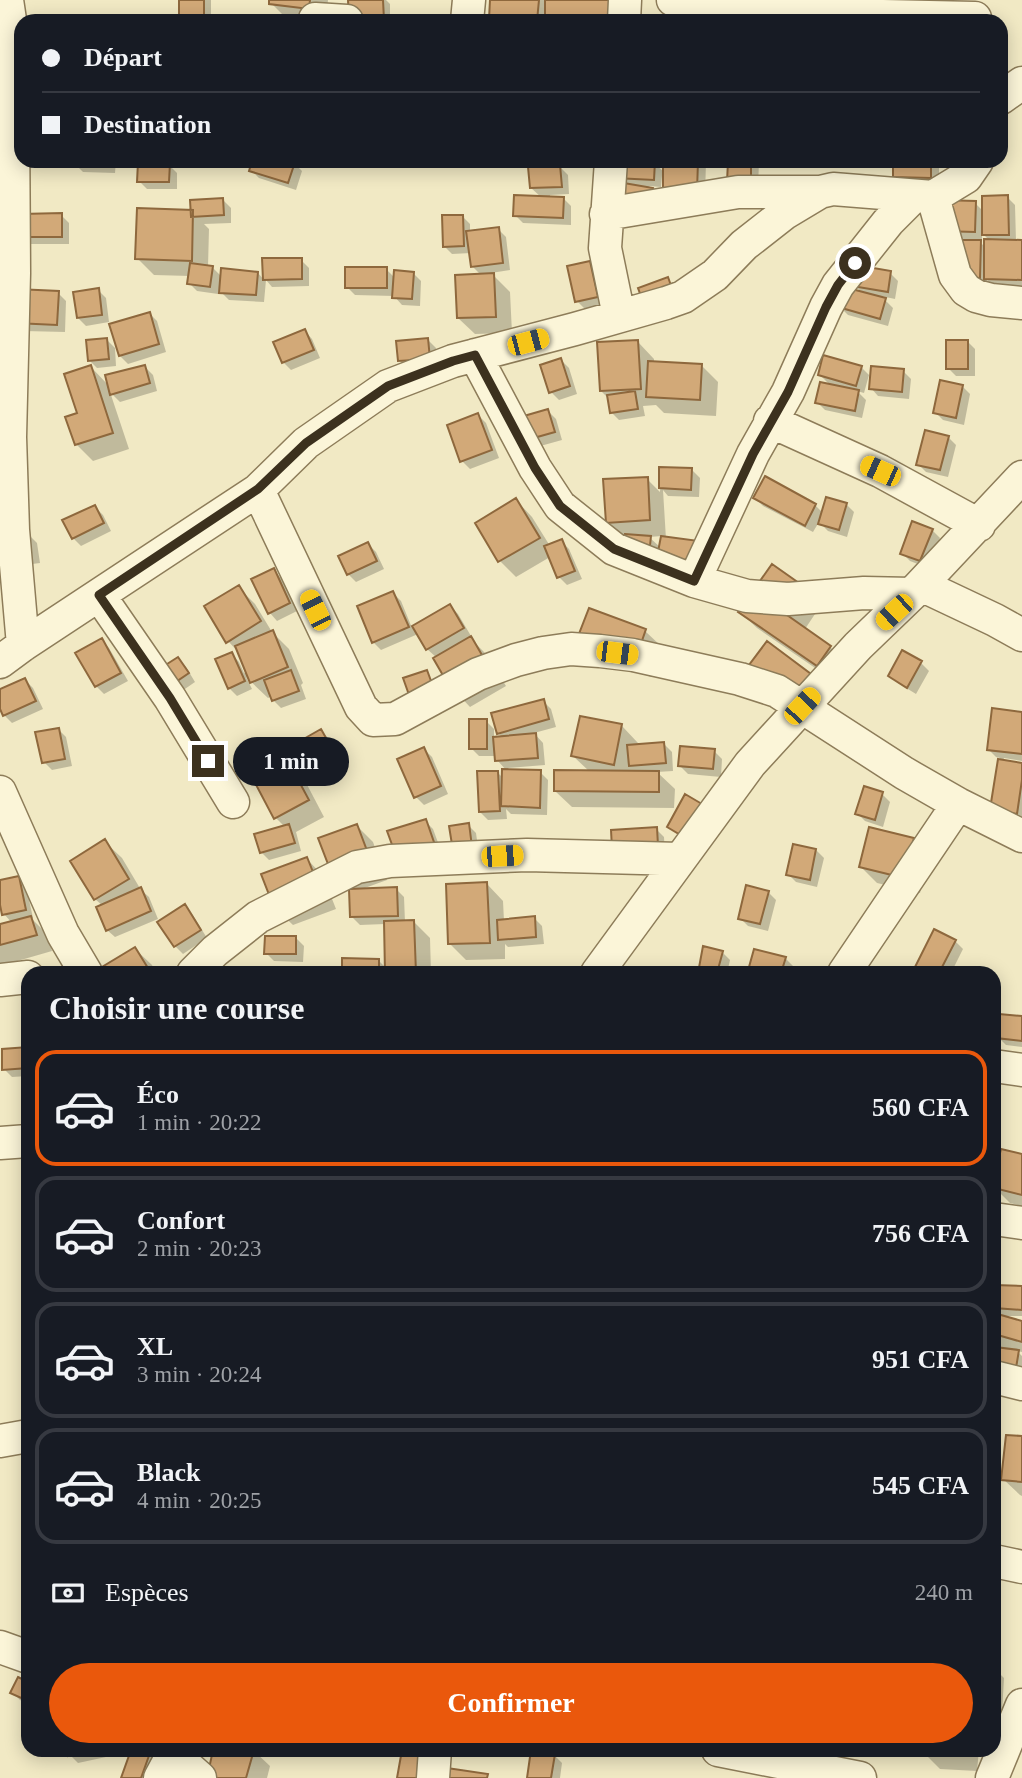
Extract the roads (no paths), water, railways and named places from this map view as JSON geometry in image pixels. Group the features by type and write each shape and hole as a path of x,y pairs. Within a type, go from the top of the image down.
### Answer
{"street":[{"path":"7,0 13,40 14,273 7,533 12,654"},
{"path":"673,0 810,14 973,13"},
{"path":"610,168 605,248 619,316"},
{"path":"694,581 753,454 788,392 838,285 888,222 923,197 966,177 972,168"},
{"path":"607,214 738,192 820,192 833,189 923,197"},
{"path":"12,654 258,489 306,443 388,386 453,361 666,303 683,296 715,275 744,245 785,213 820,192"},
{"path":"923,197 955,275 966,290 975,296 991,300 1022,303"},
{"path":"475,355 535,468 560,506 614,549 694,581 747,596 788,599 917,590 995,620 1022,635"},
{"path":"770,421 880,471 979,525"},
{"path":"602,966 750,764 858,646 917,590 1022,477"},
{"path":"258,489 361,707 373,720 395,719 496,666 543,653 571,649 634,655 740,679 777,691 958,804 1022,836"},
{"path":"99,595 170,698 233,803"},
{"path":"0,792 63,934 82,966"},
{"path":"849,966 958,804"},
{"path":"200,966 258,917 356,867 390,861 527,855 680,859"},
{"path":"0,980 21,978"},
{"path":"1001,1067 1022,1070"},
{"path":"0,1143 21,1142"},
{"path":"1001,1220 1022,1223"},
{"path":"1001,1379 1022,1384"},
{"path":"0,1441 21,1437"},
{"path":"1001,1562 1022,1567"},
{"path":"0,1647 21,1654"},
{"path":"1001,1756 1022,1705"},
{"path":"433,1778 434,1757"},
{"path":"754,1757 860,1778"},
{"path":"992,1778 1001,1757"},
{"path":"169,1761 200,1778"}]}
